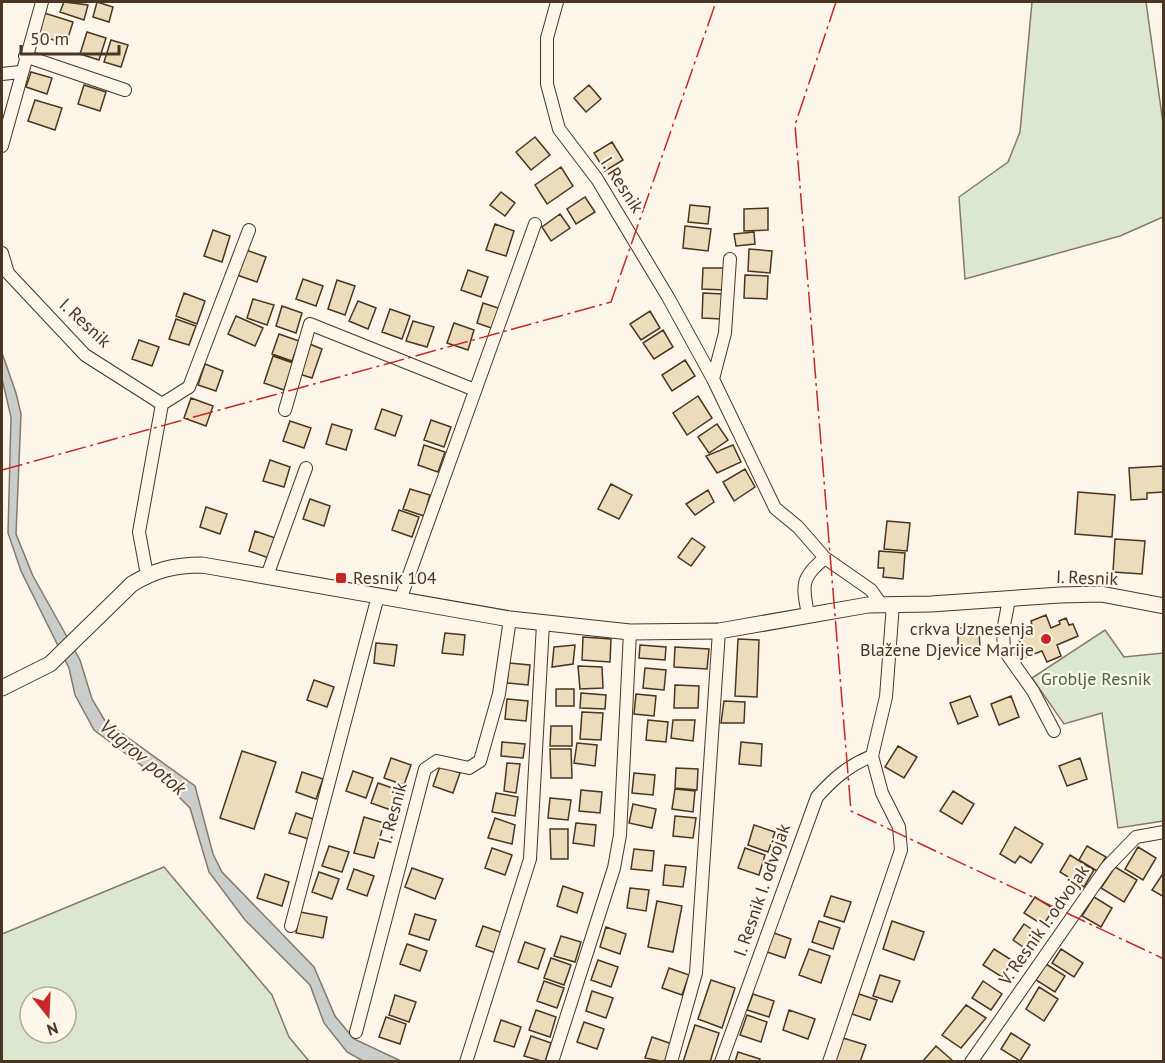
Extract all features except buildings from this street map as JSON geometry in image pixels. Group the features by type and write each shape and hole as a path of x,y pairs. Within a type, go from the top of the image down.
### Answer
{"street":[{"path":"2,146 6,110 42,2"},
{"name":"I. Resnik","path":"557,2 547,38 547,84 559,129 597,179 668,297 713,379 775,508 798,527 825,558 887,604"},
{"path":"25,56 125,90"},
{"path":"2,74 20,72"},
{"path":"400,600 536,224"},
{"path":"147,575 139,532 162,404 189,387 249,230"},
{"name":"I. Resnik","path":"2,253 8,273 85,355 162,404"},
{"path":"713,379 725,333 730,259"},
{"path":"285,410 310,324 475,390"},
{"path":"267,576 306,468"},
{"path":"808,614 803,590 805,579 809,570 825,558"},
{"name":"I. Resnik","path":"2,688 50,664 132,584 147,575 177,565 202,564 543,624 630,632 719,631 808,614 887,604 1101,594 1164,606"},
{"path":"291,926 378,596"},
{"path":"1009,599 1003,631 1004,650 1033,691 1054,730"},
{"path":"829,1062 901,850 899,827 882,793 872,756 886,697 887,604"},
{"name":"I. Resnik","path":"356,1032 424,769 437,761 469,768 480,761 499,694 510,619"},
{"path":"466,1062 530,859 543,624"},
{"path":"671,1062 696,972 719,631"},
{"path":"552,1062 614,868 618,846 630,632"},
{"name":"I. Resnik I. odvojak","path":"721,1062 817,797 855,762 872,756"},
{"name":"V. Resnik I. odvojak","path":"971,1062 1107,867 1136,837 1164,832"}],"green space":[{"path":"1032,2 1146,2 1163,123 1163,217 1120,236 965,279 959,197 1008,162 1020,132"},
{"name":"Groblje Resnik","path":"1105,630 1124,657 1163,653 1163,821 1118,828 1102,713 1064,724 1032,678"},
{"path":"164,867 272,995 289,1037 309,1061 2,1061 2,934"}],"water":[{"name":"Vugrov potok","path":"2,353 21,414 16,534 33,576 80,660 92,699 105,721 195,786 213,854 222,872 314,967 335,1016 354,1039 401,1061 363,1061 347,1052 324,1023 310,985 245,920 209,872 190,808 165,783 159,773 145,768 94,730 75,695 69,668 21,571 8,533 11,417 2,379"}],"power":[{"path":"2,470 611,302 716,2"},
{"path":"836,2 795,125 851,811 1164,959"}],"place":[{"name":"Resnik 104","path":"341,578"},
{"name":"crkva Uznesenja Blažene Djevice Marije","path":"1046,639"}]}
